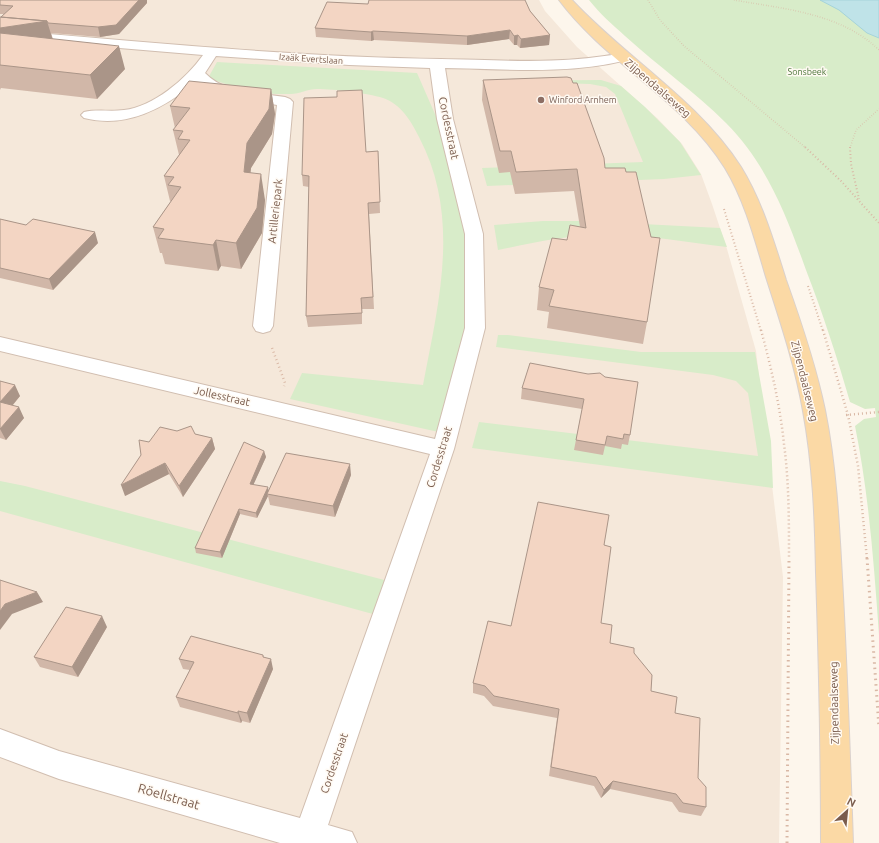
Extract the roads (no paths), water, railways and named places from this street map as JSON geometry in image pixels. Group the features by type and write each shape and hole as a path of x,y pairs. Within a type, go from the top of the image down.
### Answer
{"main road":[{"name":"Zijpendaalseweg","path":"566,0 592,30 694,120 718,146 733,169 747,197 774,273 804,367 814,411 826,501 832,628 837,843"}],"street":[{"name":"Izaäk Evertslaan","path":"0,34 338,61 437,64 581,65 622,57"},
{"path":"89,115 124,115 148,108 173,93 197,74 213,51"},
{"name":"Cordesstraat","path":"309,836 443,450 475,328 474,234 445,119 437,64"},
{"name":"Artilleriepark","path":"197,74 202,81 215,89 285,102 264,326"},
{"name":"Jollesstraat","path":"0,344 443,450"},
{"name":"Röellstraat","path":"0,743 59,765 309,836 341,843"}],"water":[{"path":"820,0 879,0 879,38 867,33 839,10"}],"place":[{"name":"Winford Arnhem","path":"541,100"}],"park label":[{"name":"Sonsbeek","path":"807,72"}]}
